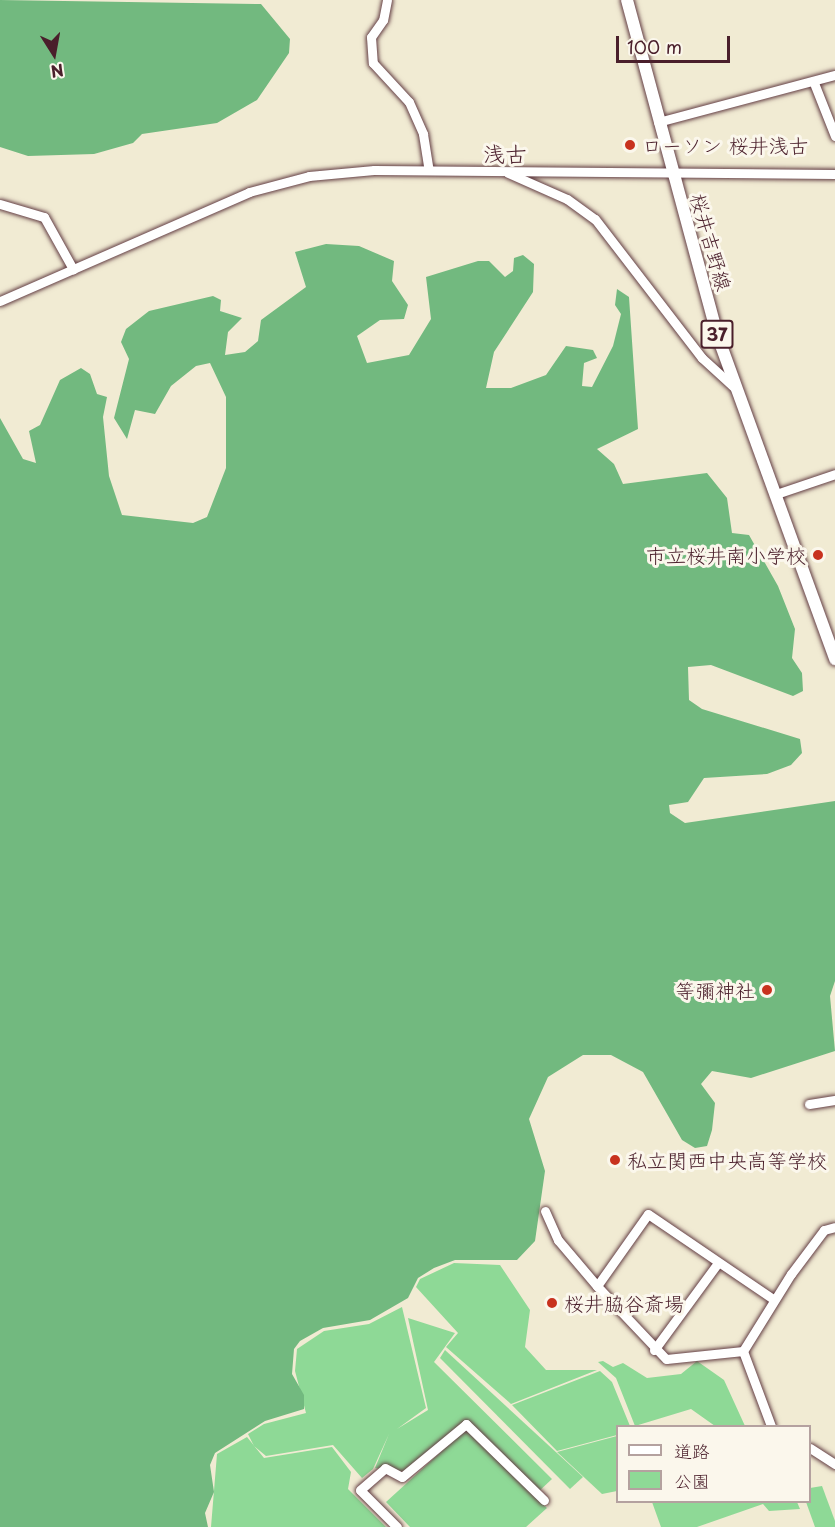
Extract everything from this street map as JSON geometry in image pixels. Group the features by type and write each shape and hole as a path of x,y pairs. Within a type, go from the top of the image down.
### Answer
{"main road":[{"name":"桜井吉野線","path":"627,0 670,170 737,390 835,660"}],"street":[{"path":"387,0 383,20 371,37 373,63 409,102 423,134 429,170"},
{"path":"658,122 814,83 835,75"},
{"path":"814,83 835,136"},
{"path":"0,301 249,192 309,176 429,170 670,170 835,174"},
{"path":"501,171 559,195 595,219 702,358 737,390"},
{"path":"0,204 44,217 73,269"},
{"path":"776,494 835,474"},
{"path":"808,1104 835,1100"},
{"path":"545,1211 558,1240 654,1350 666,1359 743,1351"},
{"path":"597,1286 648,1214 773,1299"},
{"path":"743,1351 773,1299 824,1230 835,1227"},
{"path":"654,1350 718,1263"},
{"path":"743,1351 771,1425"},
{"path":"397,1527 360,1490 385,1468 402,1477 466,1424 544,1500"},
{"path":"811,1449 835,1464"}],"green space":[{"path":"0,0 261,4 290,39 289,53 257,100 217,123 142,134 133,143 94,154 28,156 0,147"},
{"path":"326,244 359,246 394,261 392,281 408,305 404,319 380,320 357,336 367,363 409,355 431,319 426,277 478,261 489,261 505,277 513,271 514,258 523,255 534,264 533,292 494,352 486,388 511,388 546,375 566,346 593,350 597,358 584,363 582,386 592,387 613,346 621,314 615,305 617,289 629,297 638,429 597,449 614,464 623,484 707,473 727,498 732,533 749,535 778,586 795,629 792,658 802,673 803,691 793,696 711,665 688,667 689,700 702,709 800,739 802,753 791,765 767,774 704,778 688,802 669,805 670,813 685,823 835,801 835,981 830,996 835,1051 751,1078 712,1071 701,1084 715,1103 712,1130 707,1146 695,1148 682,1140 643,1072 611,1055 583,1055 548,1077 529,1119 545,1171 535,1241 517,1260 455,1260 434,1268 418,1278 408,1298 370,1320 323,1328 300,1341 294,1349 292,1374 304,1395 304,1409 265,1421 215,1453 210,1465 214,1492 205,1513 208,1527 0,1527 0,418 23,459 36,463 29,431 40,425 60,380 81,368 90,374 97,394 107,397 103,417 109,476 122,515 193,523 207,517 226,468 226,397 210,363 196,366 171,386 155,414 135,410 127,439 114,418 129,359 121,342 126,329 149,311 213,296 221,300 220,311 242,318 228,332 225,355 245,352 258,341 261,320 306,287 295,252"},
{"path":"454,1263 500,1265 530,1310 525,1347 546,1370 597,1370 511,1404 446,1347 458,1333 416,1287 420,1279"},
{"path":"402,1307 426,1408 397,1429 428,1410 408,1318 455,1333 434,1362 552,1479 537,1493 490,1452 547,1508 526,1527 410,1527 386,1502 465,1430 406,1472 375,1468 389,1434 373,1469 362,1478 333,1445 266,1456 254,1446 248,1434 264,1424 306,1413 295,1371 297,1349 324,1331 369,1324"},
{"path":"445,1350 583,1477 570,1489 440,1358"},
{"path":"603,1361 613,1367 623,1363 647,1378 681,1374 697,1361 724,1380 745,1425 714,1425 691,1409 635,1425 616,1378 598,1362"},
{"path":"600,1371 612,1382 630,1425 616,1425 616,1435 557,1451 512,1405"},
{"path":"616,1436 616,1491 602,1494 557,1452"},
{"path":"247,1437 264,1458 332,1447 351,1472 348,1489 386,1527 211,1527 217,1454"},
{"path":"822,1486 835,1521 835,1527 815,1527 806,1503 811,1503 811,1488"},
{"path":"652,1503 797,1503 800,1509 769,1511 763,1504 697,1527 661,1527"}],"place":[{"name":"ローソン 桜井浅古","path":"630,145"},
{"name":"市立桜井南小学校","path":"818,555"},
{"name":"等彌神社","path":"767,990"},
{"name":"私立関西中央高等学校","path":"615,1160"},
{"name":"桜井脇谷斎場","path":"552,1303"}],"district":[{"name":"浅古","path":"505,153"}]}
